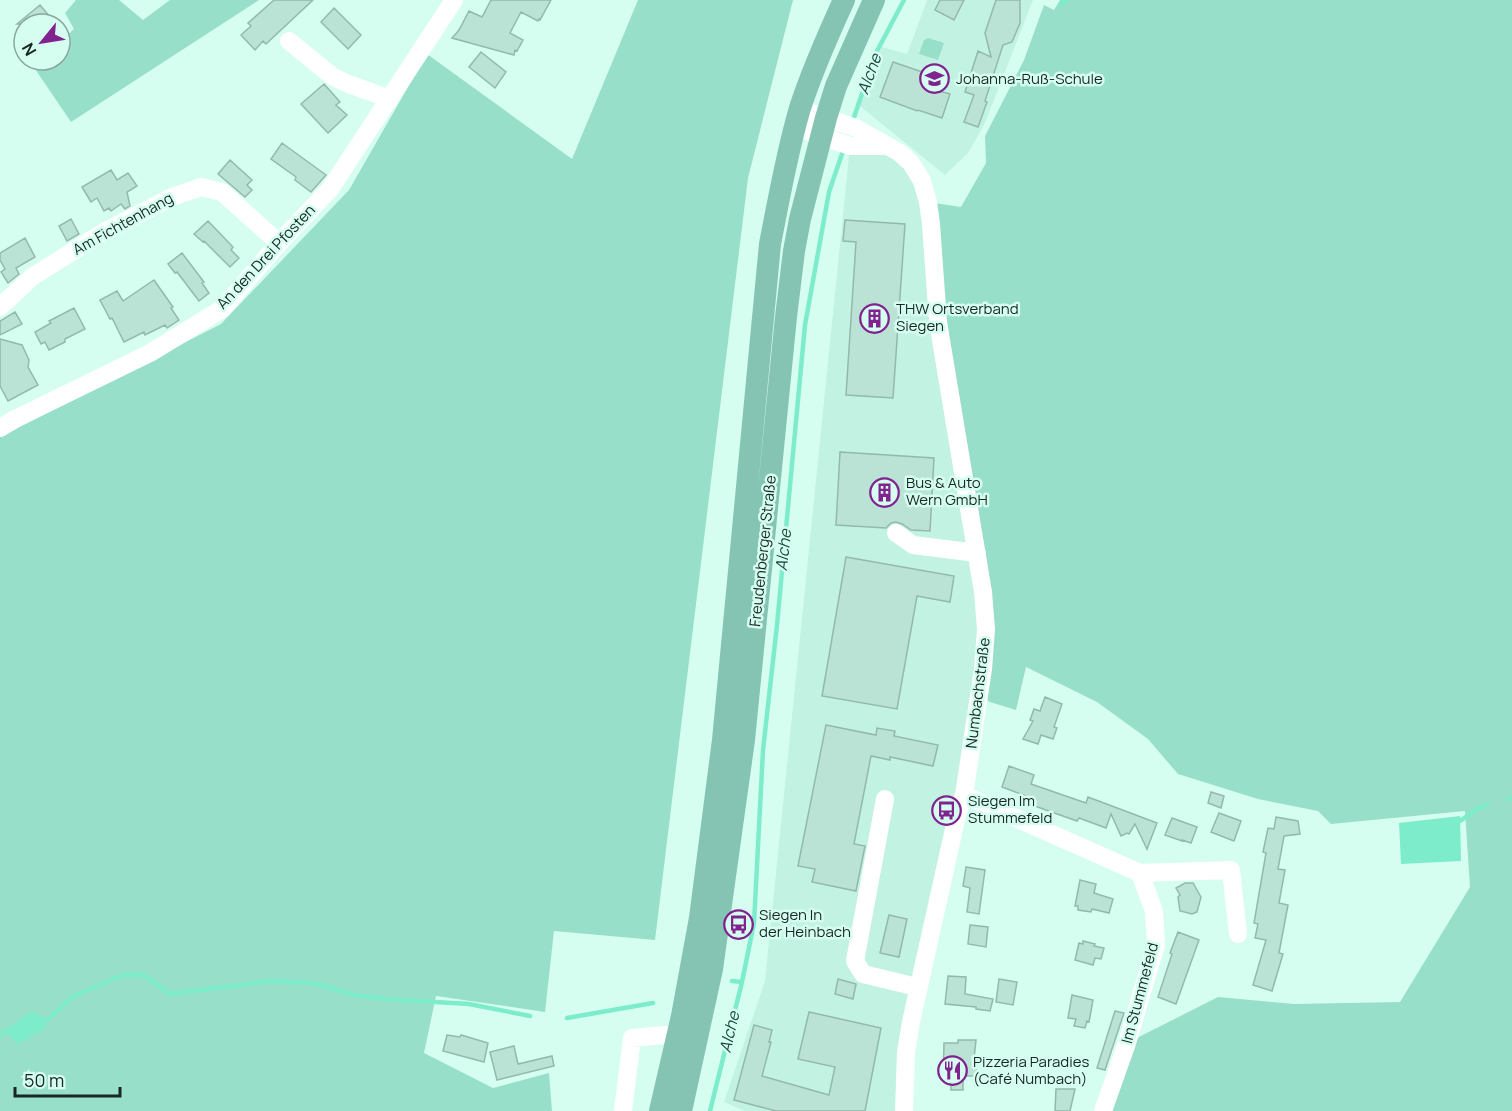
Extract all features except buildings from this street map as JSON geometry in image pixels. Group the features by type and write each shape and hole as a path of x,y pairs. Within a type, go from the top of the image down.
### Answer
{"main road":[{"name":"Freudenberger Straße","path":"660,1111 687,990 700,918 723,740 770,244 781,185 798,118 827,35 844,0"},
{"name":"Freudenberger Straße","path":"681,1111 712,969 744,740 794,251 823,127 836,86 874,0"}],"street":[{"name":"An den Drei Pfosten","path":"0,428 150,353 222,309 330,189 454,0"},
{"path":"289,41 332,76 390,99"},
{"name":"Numbachstraße","path":"798,118 823,127 850,146 885,146"},
{"name":"Numbachstraße","path":"823,127 856,128 900,153 911,163 922,181 928,202 938,322 977,553 986,629 980,696 964,795 958,811 917,987 906,1052 904,1111"},
{"name":"Am Fichtenhang","path":"0,307 32,277 102,233 172,197 201,187 222,192 279,243"},
{"path":"901,541 977,553"},
{"path":"964,795 1140,873 1231,870 1238,934"},
{"path":"885,799 855,961 863,974 917,987"},
{"name":"Im Stummefeld","path":"1103,1111 1127,1043 1156,945 1154,911 1140,873"},
{"path":"623,1111 632,1038 664,1035 677,1037"}],"shaded area":[{"path":"76,0 119,0 143,20 170,0 259,0 71,122 37,72 72,72 72,31 74,29 72,12 66,12"},
{"path":"638,0 793,0 748,178 655,940 554,931 545,1012 436,996 424,1053 493,1088 549,1073 552,1111 0,1111 0,437 221,324 349,190 427,54 572,159"},
{"name":"Johanna-Ruß-Schule","path":"927,0 1033,0 985,123 968,153 945,175 856,103 882,47 907,54"},
{"path":"1060,0 1512,0 1512,1111 1103,1111 1127,1043 1218,997 1294,1004 1400,1002 1470,887 1465,811 1331,824 1318,811 1258,799 1178,774 1148,739 1097,702 1026,667 1016,710 990,702 980,696 983,669 928,202 961,207 986,163 985,136 1024,60 1044,5 1054,10"},
{"path":"928,38 944,43 938,60 919,54 924,40"},
{"path":"850,146 885,146 922,181 986,629 935,912 904,1111 745,1111 724,1102 765,981"},
{"path":"1460,816 1461,861 1401,864 1399,823"},
{"path":"32,1011 47,1020 45,1028 18,1044 5,1031"}],"waterway":[{"name":"Alche","path":"852,123 876,53 904,0"},
{"path":"1061,5 1066,0"},
{"name":"Alche","path":"710,1111 754,923 763,750 805,325 829,192 844,148"},
{"path":"1508,799 1512,798"},
{"path":"1460,821 1480,807 1488,805"},
{"path":"42,1021 47,1020 74,996 123,975 144,975 170,994 271,981 314,983 354,995 469,1004 530,1016"},
{"path":"732,981 742,982"},
{"path":"567,1018 653,1003"},
{"path":"0,1035 10,1029"}],"place":[{"name":"Johanna-Ruß-Schule","path":"935,79"},
{"name":"THW Ortsverband Siegen","path":"875,318"},
{"name":"Bus & Auto Wern GmbH","path":"885,492"},
{"name":"Siegen Im Stummefeld","path":"947,810"},
{"name":"Siegen In der Heinbach","path":"738,924"},
{"name":"Pizzeria Paradies (Café Numbach)","path":"952,1071"}]}
